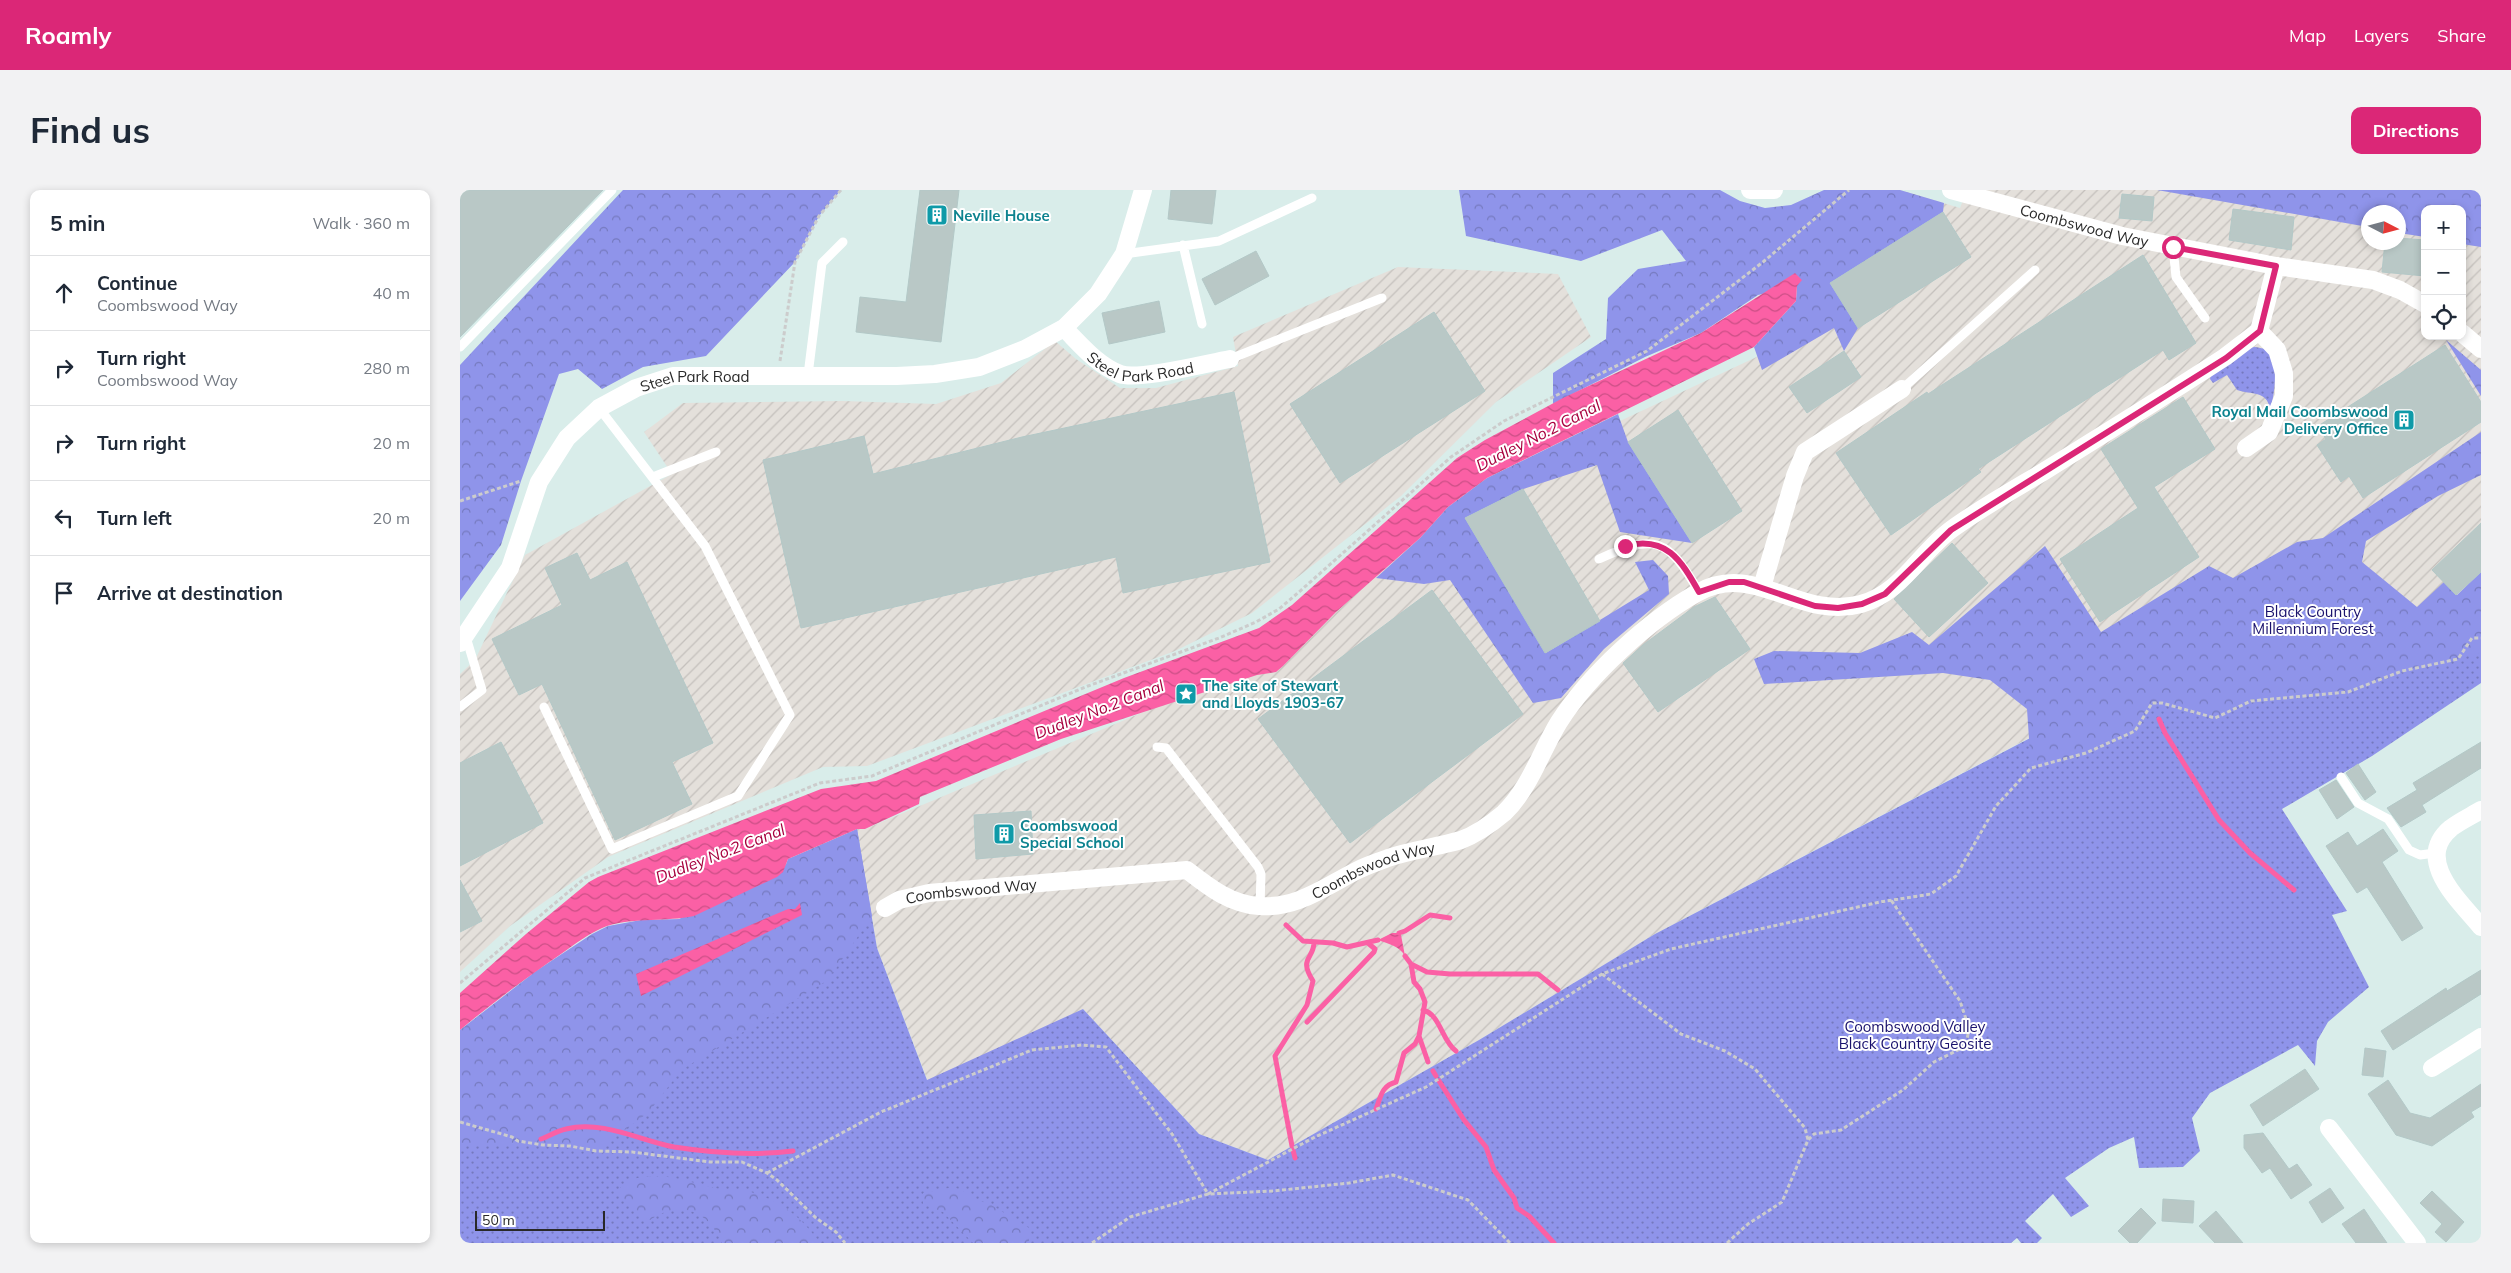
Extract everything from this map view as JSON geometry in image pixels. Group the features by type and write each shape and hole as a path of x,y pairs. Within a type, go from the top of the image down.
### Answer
{"street":[{"name":"Steel Park Road","path":"1134,190 1136,211"},
{"name":"Steel Park Road","path":"463,640 510,568 539,482 567,438 599,408 636,388 673,376 897,376 935,374 979,367 1025,349 1064,328 1098,294 1124,254 1144,190"},
{"path":"1750,190 1774,190"},
{"name":"Coombswood Way","path":"1951,190 2113,234 2173,247 2276,266 2372,280 2400,290 2421,302"},
{"path":"2246,448 2269,432 2284,396 2284,373 2277,350 2260,331 2276,266"},
{"name":"Steel Park Road","path":"1064,328 1098,363 1122,375 1150,374 1230,359"},
{"name":"Coombswood Way","path":"886,908 899,900 928,893 1187,870 1211,888 1237,902 1260,906 1287,904 1319,892 1359,869 1410,851 1462,839 1486,828 1506,811 1525,785 1560,720 1611,660 1654,623 1699,592 1729,582 1744,582 1815,606 1838,608 1862,604 1885,594 1951,530 2226,358 2260,331"},
{"path":"1762,587 1805,452 1902,389"},
{"path":"2481,810 2451,828 2441,839 2435,853 2438,869 2448,886 2481,927"},
{"path":"2432,1068 2481,1037"},
{"path":"2329,1128 2417,1243"}],"lane":[{"path":"460,347 612,190"},
{"path":"1124,254 1219,241 1312,198"},
{"path":"808,375 822,264 843,242"},
{"path":"1183,246 1202,324"},
{"path":"2173,247 2176,278 2206,318"},
{"path":"1902,389 2035,270"},
{"path":"1230,359 1382,298"},
{"path":"544,706 612,849 738,796 790,715 705,546 599,408"},
{"path":"653,477 716,452"},
{"path":"1599,559 1641,542 1657,545 1672,553 1684,566 1699,592"},
{"path":"460,707 482,690 463,640"},
{"path":"1157,747 1166,748 1258,866 1261,874 1260,906"},
{"path":"2341,777 2358,803 2388,819 2409,850 2420,855 2435,853"}],"path":[{"path":"777,376 796,262 819,216 841,190"},
{"path":"460,983 585,878 820,783 872,776 1088,686 1210,641 1256,622 1279,609 1451,457 1511,417 1647,351 1763,262 1849,190"},
{"path":"460,501 521,481 539,482"},
{"path":"1092,1243 1130,1217 1208,1194 1315,1137 1426,1087 1602,974 1671,949 1891,900 1931,894 1956,876 1996,806 2031,768 2086,752 2135,731 2152,703 2162,703 2215,718 2251,701 2348,692 2402,671 2458,659 2472,638 2481,638"},
{"path":"1727,1243 1748,1224 1782,1202 1808,1140 1814,1134 1841,1130 1903,1090 1934,1062 1966,1046 1969,1028 1960,1001 1891,900"},
{"path":"1602,974 1681,1034 1725,1051 1755,1069 1805,1128 1808,1140"},
{"path":"767,1173 881,1112 1032,1050 1082,1045 1106,1047 1172,1134 1208,1194"},
{"path":"460,1122 512,1137 518,1141 543,1146 570,1146 596,1151 632,1152 710,1162 742,1162 767,1173 816,1218 836,1232 846,1243"},
{"path":"1208,1194 1273,1191 1349,1183 1393,1175 1468,1200 1510,1243"}],"shaded area":[{"path":"1900,190 1960,208 1967,190 2159,190 2361,223 2361,250 2406,250 2406,231 2421,234 2421,340 2466,340 2466,243 2481,246 2481,628 2035,735 1655,934 1479,1040 1268,1160 1199,1134 1083,1009 930,1087 877,948 857,829 865,829 1239,672 1475,489 1831,322 1808,287"},
{"path":"1398,267 1558,274 1591,337 1496,402 1401,496 1252,613 1175,651 867,766 823,767 608,857 510,926 460,972 460,674 475,660 525,555 672,474 644,432 683,403 843,401 936,404 1001,383 1055,341 1076,359 1120,388 1156,388 1238,366 1233,337"}],"green space":[{"path":"623,190 841,190 819,216 795,262 706,356 643,367 602,389 578,369 559,374 521,481 501,545 460,601 460,365"},
{"path":"1459,190 1720,190 1740,201 1765,208 1791,205 1824,190 1900,190 1944,203 1943,212 1830,283 1858,328 1844,351 1834,328 1762,370 1754,347 1796,301 1797,286 1758,295 1701,333 1645,357 1553,404 1553,373 1606,339 1608,298 1638,269 1686,261 1662,230 1581,261 1466,236"},
{"path":"2157,190 2481,190 2481,247 2466,245 2466,205 2421,205 2421,236 2406,234 2406,205 2361,205 2361,226"},
{"path":"2446,340 2481,370 2481,396"},
{"path":"2255,347 2267,350 2271,355 2275,370 2270,409 2266,399 2262,396 2237,390 2227,375 2213,383 2210,379 2211,375 2247,348"},
{"path":"1618,414 1628,442 1692,543 1620,532 1597,465 1523,489 1465,518 1546,653 1649,590 1635,562 1653,560 1668,576 1669,594 1604,649 1561,698 1533,703 1450,580 1424,584 1376,578 1420,538 1448,507 1487,478"},
{"name":"Black Country Millennium Forest","path":"2481,432 2481,475 2438,496 2366,541 2362,562 2417,607 2444,582 2457,595 2481,572 2481,653 2402,671 2348,692 2251,701 2215,718 2162,703 2152,703 2135,731 2086,753 2031,768 2027,709 1990,680 1943,673 1764,684 1754,659 1774,651 1860,653 1912,632 1929,645 2045,546 2101,632 2209,566 2233,578 2297,542 2323,538"},
{"name":"Coombswood Valley Black Country Geosite","path":"2481,628 2481,683 2372,756 2282,809 2347,911 2332,915 2369,987 2328,1022 2317,1041 2315,1066 2298,1045 2210,1093 2192,1118 2200,1151 2183,1167 2139,1168 2134,1137 2109,1148 2065,1178 2089,1206 2071,1217 2053,1194 2025,1221 2042,1238 2037,1243 2021,1243 2017,1238 2011,1243 460,1243 460,1030 857,829 877,948 927,1080 1083,1009 1199,1134 1268,1160 1479,1040 1655,934 2036,735 2059,726 2391,638"},
{"path":"857,829 872,916 828,980 681,1070 649,1112 596,1151 543,1145 460,1145 460,1030 536,971 592,934 608,926 641,920 681,919 783,872 788,859"},
{"path":"660,1176 720,1189 747,1191 762,1196 790,1211 820,1243 722,1243 709,1223 701,1216 683,1210 672,1210 650,1220 637,1212 617,1192 626,1183 636,1178"},
{"path":"954,1187 967,1193 974,1200 988,1203 1029,1228 1029,1243 973,1243 943,1212 923,1204 923,1193"}],"water":[{"name":"Dudley No.2 Canal","path":"1795,273 1802,280 1797,286 1796,301 1754,347 1487,478 1448,507 1420,538 1336,612 1276,672 1257,675 1061,739 920,797 919,804 865,829 857,829 788,859 783,872 777,877 694,916 629,921 607,926 583,939 535,972 460,1030 460,993 526,934 589,882 821,789 876,781 1124,678 1259,628 1292,605 1457,458 1485,440 1563,398 1701,333"},
{"path":"800,903 802,915 641,996 636,974 788,909 795,909"},
{"path":"1392,933 1399,933 1401,935 1405,956 1397,948 1378,940"}],"building":[{"path":"460,190 603,190 460,337"},
{"path":"920,190 959,190 941,342 856,332 860,297 906,302"},
{"path":"1171,190 1216,190 1212,224 1168,219"},
{"path":"2122,194 2154,197 2152,221 2119,218"},
{"path":"2233,209 2294,217 2291,250 2229,240"},
{"path":"1943,212 1971,257 1858,328 1830,283"},
{"path":"2406,239 2421,240 2421,276 2382,272 2384,250 2406,250"},
{"path":"1256,251 1269,276 1215,305 1202,279"},
{"path":"2143,255 2196,343 2169,360 2163,350 1978,469 1981,472 1891,535 1836,453 1927,392 1928,394"},
{"path":"1159,301 1165,332 1109,344 1102,313"},
{"path":"1434,312 1485,391 1340,483 1290,404"},
{"name":"Royal Mail Coombswood Delivery Office","path":"2445,345 2481,402 2481,422 2363,498 2349,476 2341,482 2317,445 2326,439 2318,426"},
{"path":"1844,351 1861,377 1807,413 1789,387"},
{"path":"1234,392 1270,562 1123,593 1116,557 801,628 763,460 864,436 873,474 1022,437"},
{"path":"2183,397 2215,449 2154,487 2199,557 2100,622 2060,559 2138,508 2101,449"},
{"path":"1678,410 1742,511 1692,543 1628,442"},
{"path":"1523,489 1600,621 1545,653 1465,518"},
{"path":"2481,523 2481,572 2456,595 2432,570"},
{"path":"1952,543 1988,583 1929,637 1894,599"},
{"path":"577,553 590,580 627,562 713,743 672,762 692,804 615,840 542,684 519,695 492,639 562,605 545,568"},
{"path":"1432,590 1523,714 1350,843 1258,719"},
{"path":"1715,597 1750,649 1658,712 1623,663 1643,645 1694,607"},
{"path":"501,742 543,823 460,866 460,763"},
{"path":"2481,742 2481,768 2422,805 2426,812 2401,827 2387,808 2417,790 2413,783"},
{"path":"2358,764 2376,792 2365,800 2346,773"},
{"path":"2336,780 2354,807 2337,819 2319,790"},
{"name":"Coombswood Special School","path":"1031,811 1033,854 976,859 974,815"},
{"path":"2383,829 2398,851 2382,862 2423,928 2402,941 2367,887 2357,893 2326,846 2348,832 2357,846"},
{"path":"460,880 482,921 460,932"},
{"path":"2481,970 2481,994 2393,1050 2381,1031 2446,988 2447,991"},
{"path":"2365,1048 2386,1051 2383,1077 2362,1075"},
{"path":"2305,1069 2319,1089 2263,1126 2250,1105"},
{"path":"2388,1080 2410,1113 2430,1118 2481,1084 2481,1106 2471,1112 2474,1117 2432,1146 2396,1135 2368,1094"},
{"path":"2263,1133 2289,1169 2297,1164 2312,1185 2291,1199 2270,1168 2262,1173 2244,1148 2244,1135"},
{"path":"2330,1188 2344,1208 2322,1223 2309,1202"},
{"path":"2432,1191 2464,1222 2446,1242 2435,1232 2442,1224 2420,1203"},
{"path":"2163,1199 2194,1201 2193,1223 2162,1221"},
{"path":"2141,1208 2156,1223 2137,1243 2130,1243 2118,1231"},
{"path":"2364,1209 2387,1243 2356,1243 2342,1224"},
{"path":"2216,1211 2243,1243 2215,1243 2199,1226"}],"waterway":[{"path":"2159,719 2165,733 2219,820 2250,853 2294,890"},
{"path":"1399,933 1430,915 1450,918"},
{"path":"1286,925 1303,941 1333,943 1347,947 1378,940"},
{"path":"1292,1146 1275,1056 1307,1005 1313,981 1307,963 1314,942"},
{"path":"1307,1022 1374,952 1375,949 1368,943"},
{"path":"1405,956 1411,964 1414,982 1420,989 1425,1002 1419,1036 1428,1062"},
{"path":"1411,964 1427,972 1450,974 1538,974 1558,990"},
{"path":"1423,1010 1429,1012 1451,1047 1456,1051"},
{"path":"1376,1109 1384,1089 1396,1082 1404,1053 1415,1044 1419,1036"},
{"path":"1433,1071 1436,1076"},
{"path":"1439,1081 1464,1120 1486,1147 1494,1170 1514,1198 1517,1208 1529,1216 1554,1243"},
{"path":"541,1139 566,1129 593,1127 689,1149 748,1154 793,1151"},
{"path":"1293,1150 1295,1158"}],"place":[{"name":"Neville House","path":"937,215"},
{"name":"Royal Mail Coombswood Delivery Office","path":"2404,420"},
{"name":"The site of Stewart and Lloyds 1903-67","path":"1186,694"},
{"name":"Coombswood Special School","path":"1004,834"}],"route":[{"path":"1625,546 1641,542 1657,545 1672,553 1684,566 1699,592 1729,582 1744,582 1815,606 1838,608 1862,604 1885,594 1902,580 1951,530 2226,358 2260,331 2276,266 2173,247"}]}
